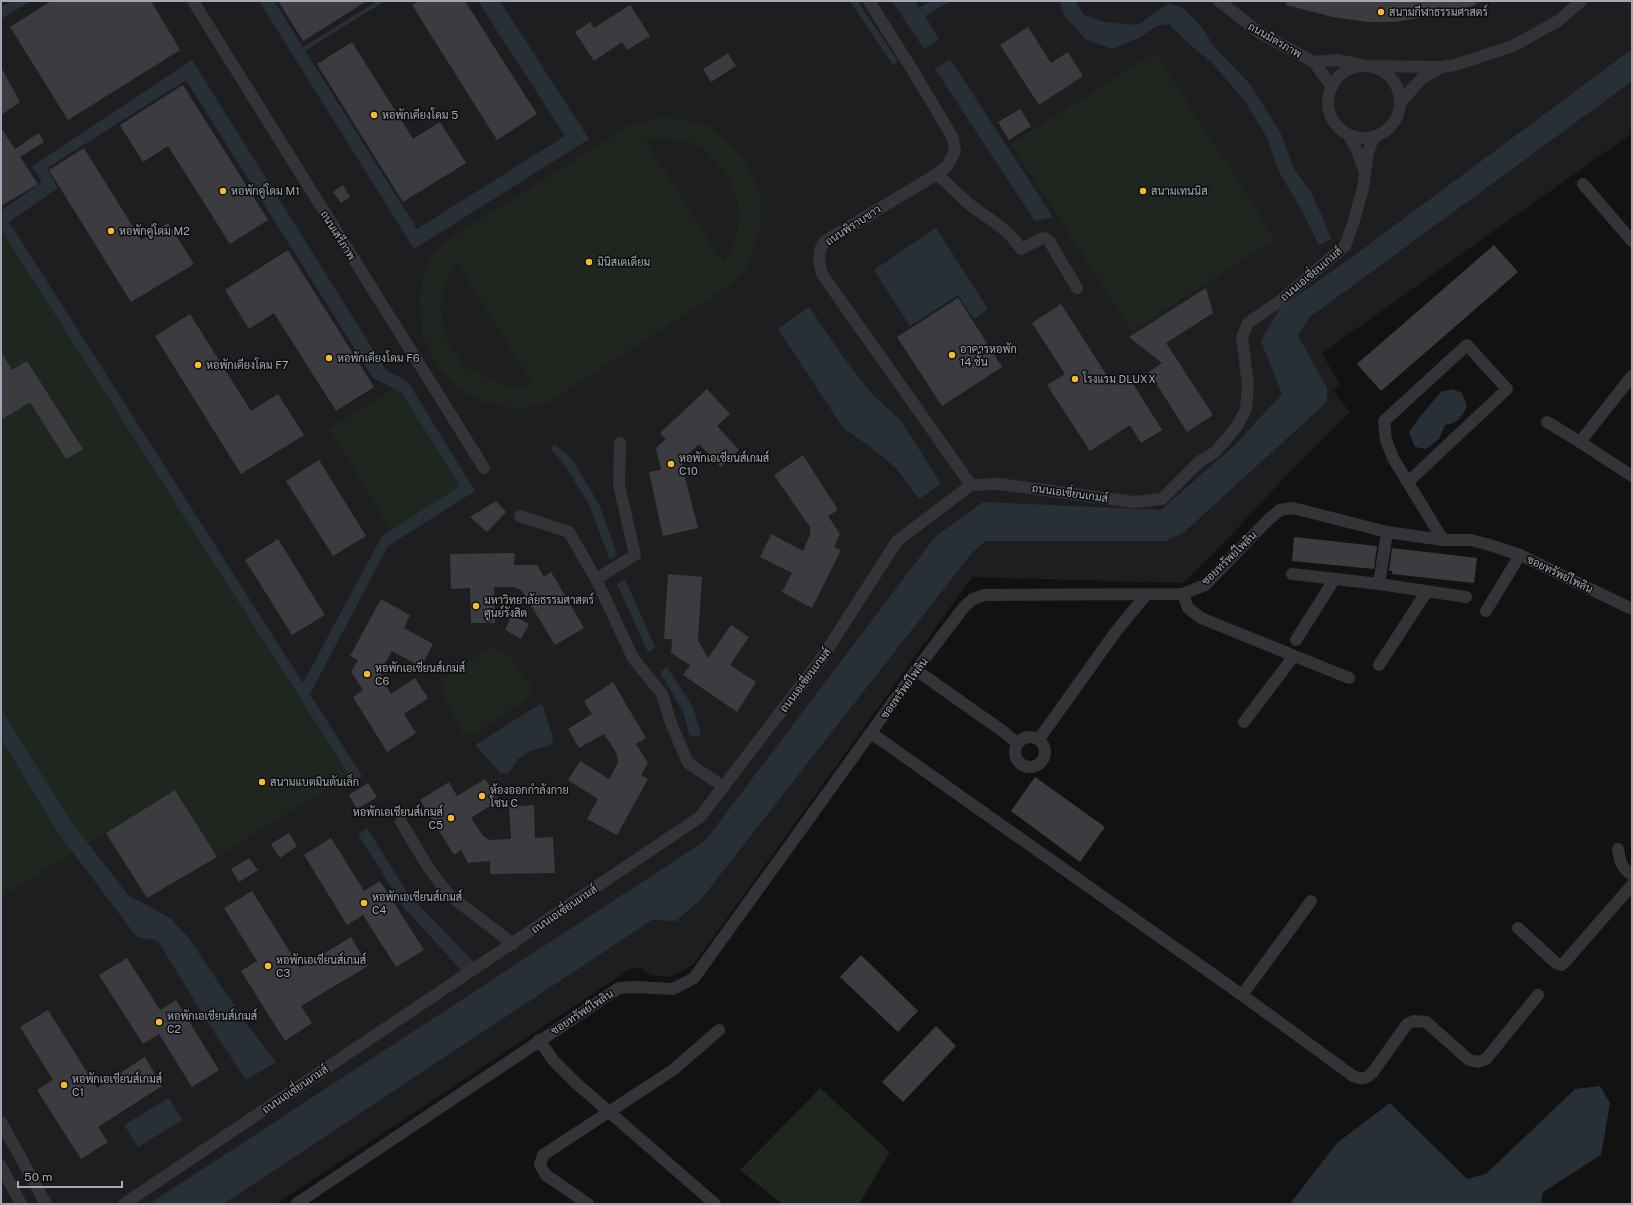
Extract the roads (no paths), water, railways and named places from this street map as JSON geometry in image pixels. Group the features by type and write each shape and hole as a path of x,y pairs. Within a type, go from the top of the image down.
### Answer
{"street":[{"name":"ถนนเสรีภาพ","path":"193,1 484,468"},
{"name":"ถนนพิราบขาว","path":"869,1 913,71 952,138 955,151 948,165 937,174 824,242 820,249 818,261 822,274 971,485"},
{"name":"ถนนมิตรภาพ","path":"1219,1 1260,33 1314,62 1332,87"},
{"name":"ถนนเอเซี่ยนเกมส์","path":"1364,171 1357,151 1349,136 1338,128 1331,118 1328,106 1329,94 1334,82 1342,73 1352,68 1367,66 1441,67 1455,65 1514,46 1558,21 1581,1"},
{"name":"ถนนมิตรภาพ","path":"1314,62 1338,60 1367,66"},
{"path":"1367,66 1374,67 1384,72 1393,80 1399,90 1401,102"},
{"name":"ถนนเอเซี่ยนเกมส์","path":"124,1204 700,817 822,658 897,541 971,485 999,484 1134,502 1162,499 1200,461 1214,452 1236,426 1246,409 1248,385 1242,337 1248,323 1281,300 1345,246 1363,188 1364,171 1373,138 1384,133 1393,125 1399,114 1401,102 1410,90 1421,79 1441,67"},
{"path":"1349,136 1361,139 1373,138"},
{"path":"937,174 968,203 1013,236 1021,249 1041,239 1045,238 1049,240 1077,288"},
{"path":"1583,184 1632,241"},
{"path":"1408,482 1507,389 1467,345 1384,421 1386,440 1393,458 1443,540"},
{"path":"1580,442 1631,380"},
{"path":"1548,422 1632,476"},
{"path":"596,578 636,555 619,485 620,443"},
{"name":"ซอยทรัพย์ไพลิน","path":"296,1204 539,1040 619,988 636,987 674,989 694,978 916,670 964,607 973,599 985,595 1183,594 1205,585 1269,519 1280,510 1293,508 1387,532 1443,540 1471,540 1490,545 1520,555 1632,609"},
{"path":"520,516 569,532 596,578 633,658 662,694 671,723 688,764 724,787"},
{"path":"1379,584 1387,532"},
{"path":"1486,611 1520,555"},
{"path":"1292,574 1379,584 1466,597"},
{"path":"1296,640 1334,580"},
{"path":"1379,665 1427,591"},
{"path":"1183,594 1188,608 1201,618 1349,678"},
{"path":"1039,739 1117,630 1146,595"},
{"path":"1244,722 1294,656"},
{"path":"916,670 1004,732 1017,743"},
{"path":"871,733 1242,995 1353,1076 1360,1079 1367,1078 1373,1072 1408,1024 1414,1021 1426,1022 1469,1060 1478,1062 1486,1059 1538,995"},
{"path":"1027,736 1039,739 1046,748 1045,759 1034,767 1022,765 1015,755 1017,743 1027,736"},
{"path":"401,822 428,867 448,894 513,944"},
{"path":"1618,849 1621,866 1632,875"},
{"path":"1518,928 1556,963 1561,965 1632,885"},
{"path":"1242,995 1311,901"},
{"path":"588,1204 546,1175 540,1165 543,1155 673,1070 719,1030"},
{"path":"539,1040 553,1060 576,1083 610,1111 715,1204"},
{"path":"1,1122 46,1204"},
{"path":"1,1166 21,1204"}],"waterway":[{"path":"304,49 381,1"}],"place":[{"name":"สนามกีฬาธรรมศาสตร์","path":"1381,12"},
{"name":"หอพักเคียงโดม 5","path":"374,115"},
{"name":"หอพักคู่โดม M1","path":"223,191"},
{"name":"สนามเทนนิส","path":"1143,191"},
{"name":"หอพักคู่โดม M2","path":"111,231"},
{"name":"มินิสเตเดียม","path":"589,262"},
{"name":"อาคารหอพัก 14 ชั้น","path":"952,355"},
{"name":"หอพักเคียงโดม F6","path":"329,358"},
{"name":"หอพักเคียงโดม F7","path":"198,365"},
{"name":"โรงแรม DLUXX","path":"1075,379"},
{"name":"หอพักเอเชียนส์เกมส์ C10","path":"671,464"},
{"name":"มหาวิทยาลัยธรรมศาสตร์ ศูนย์รังสิต","path":"476,606"},
{"name":"หอพักเอเชียนส์เกมส์ C6","path":"367,674"},
{"name":"สนามแบตมินตันเล็ก","path":"262,782"},
{"name":"ห้องออกกำลังกาย โซน C","path":"482,796"},
{"name":"หอพักเอเชียนส์เกมส์ C5","path":"451,818"},
{"name":"หอพักเอเชียนส์เกมส์ C4","path":"364,903"},
{"name":"หอพักเอเชียนส์เกมส์ C3","path":"268,966"},
{"name":"หอพักเอเชียนส์เกมส์ C2","path":"159,1022"},
{"name":"หอพักเอเชียนส์เกมส์ C1","path":"64,1085"}]}
